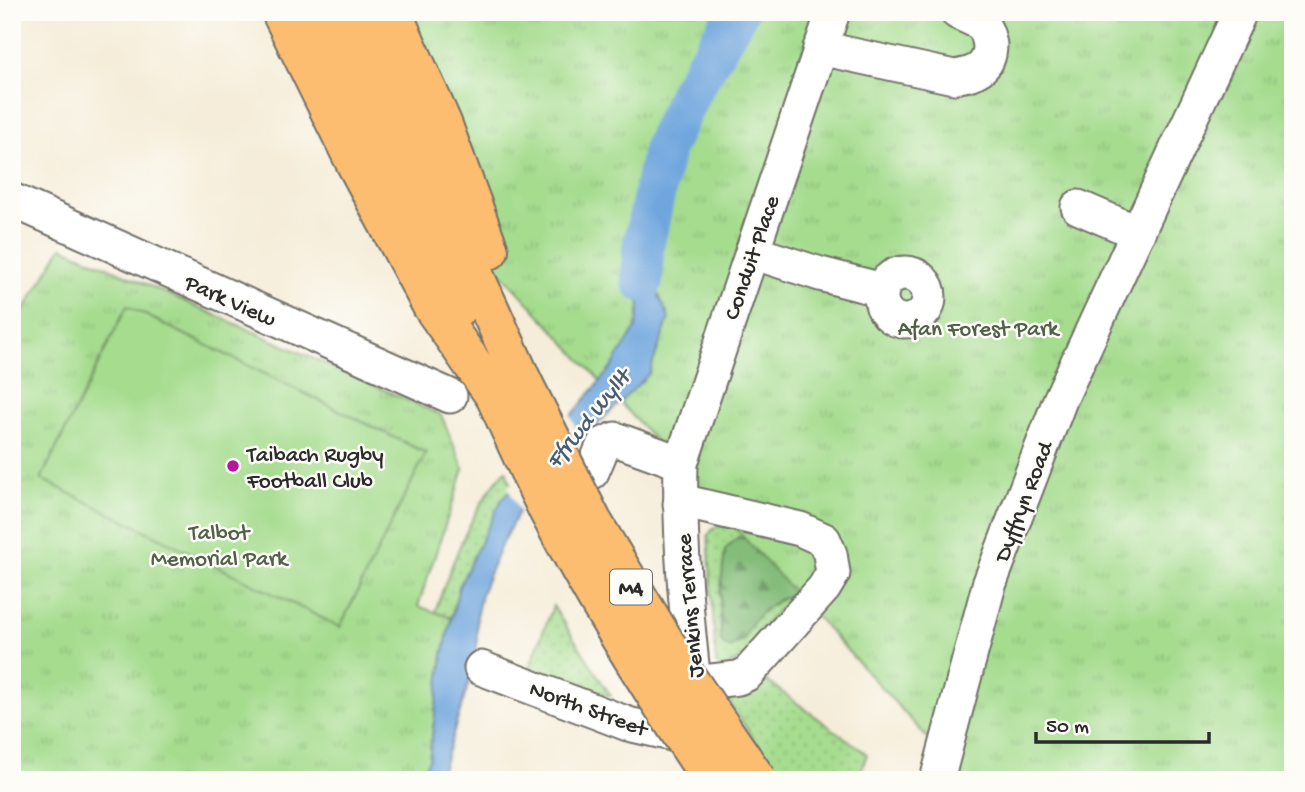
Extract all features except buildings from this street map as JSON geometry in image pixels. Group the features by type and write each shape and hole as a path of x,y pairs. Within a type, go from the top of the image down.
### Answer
{"highway":[{"path":"281,12 348,149 432,306 510,379"},
{"name":"M4","path":"319,12 437,257 679,666 757,780"},
{"name":"M4","path":"355,12 510,379 548,510 658,701 712,780"},
{"path":"392,12 442,123 494,263 510,379"}],"street":[{"name":"Conduit Place","path":"680,504 681,463 833,12"},
{"path":"820,48 954,77 971,75 985,66 990,53 989,40 985,29 975,20 957,12"},
{"name":"Dyffryn Road","path":"937,780 989,585 1060,400 1240,12"},
{"name":"Park View","path":"12,200 450,396"},
{"path":"1078,207 1138,233"},
{"path":"752,252 820,274 882,289"},
{"path":"592,472 604,444 615,439 681,463"},
{"path":"680,504 694,504 800,529 824,540 834,573 747,674 698,695"},
{"name":"Jenkins Terrace","path":"680,504 698,695 698,740 689,780"},
{"name":"North Street","path":"481,668 628,724 698,740"}],"green space":[{"name":"Afan Forest Park","path":"262,12 1293,12 1293,780 966,780"},
{"name":"Talbot Memorial Park","path":"62,247 441,415 464,469 418,606 451,618 443,655 429,759 419,780 12,780 12,330"},
{"name":"Taibach Rugby Football Club","path":"127,306 426,453 340,627 41,479"},
{"path":"506,470 512,488 459,587 451,618 435,612 473,519"},
{"path":"724,524 812,548 811,592 789,599 758,632 754,652 723,669 716,664 708,535 715,527"},
{"path":"738,537 789,550 801,591 766,609 753,622 744,640 729,648 721,642 720,593 725,550"},
{"path":"553,606 611,696 529,669"},
{"path":"760,676 867,754 858,780 782,780 728,701"}],"water":[{"path":"638,222 659,230 650,260 658,293 669,318 649,374 591,431 519,511 501,545 481,594 477,613 477,656 439,780 419,780 429,759 443,655 459,587 476,551 501,501 611,368 636,328 640,305 634,285 631,247"}],"pier":[{"path":"569,413 584,444 521,515 508,487"}],"waterway":[{"name":"Ffrwd Wyllt","path":"642,281 643,247 664,148 690,92 737,12"}],"place":[{"name":"Taibach Rugby Football Club","path":"233,466"}]}
